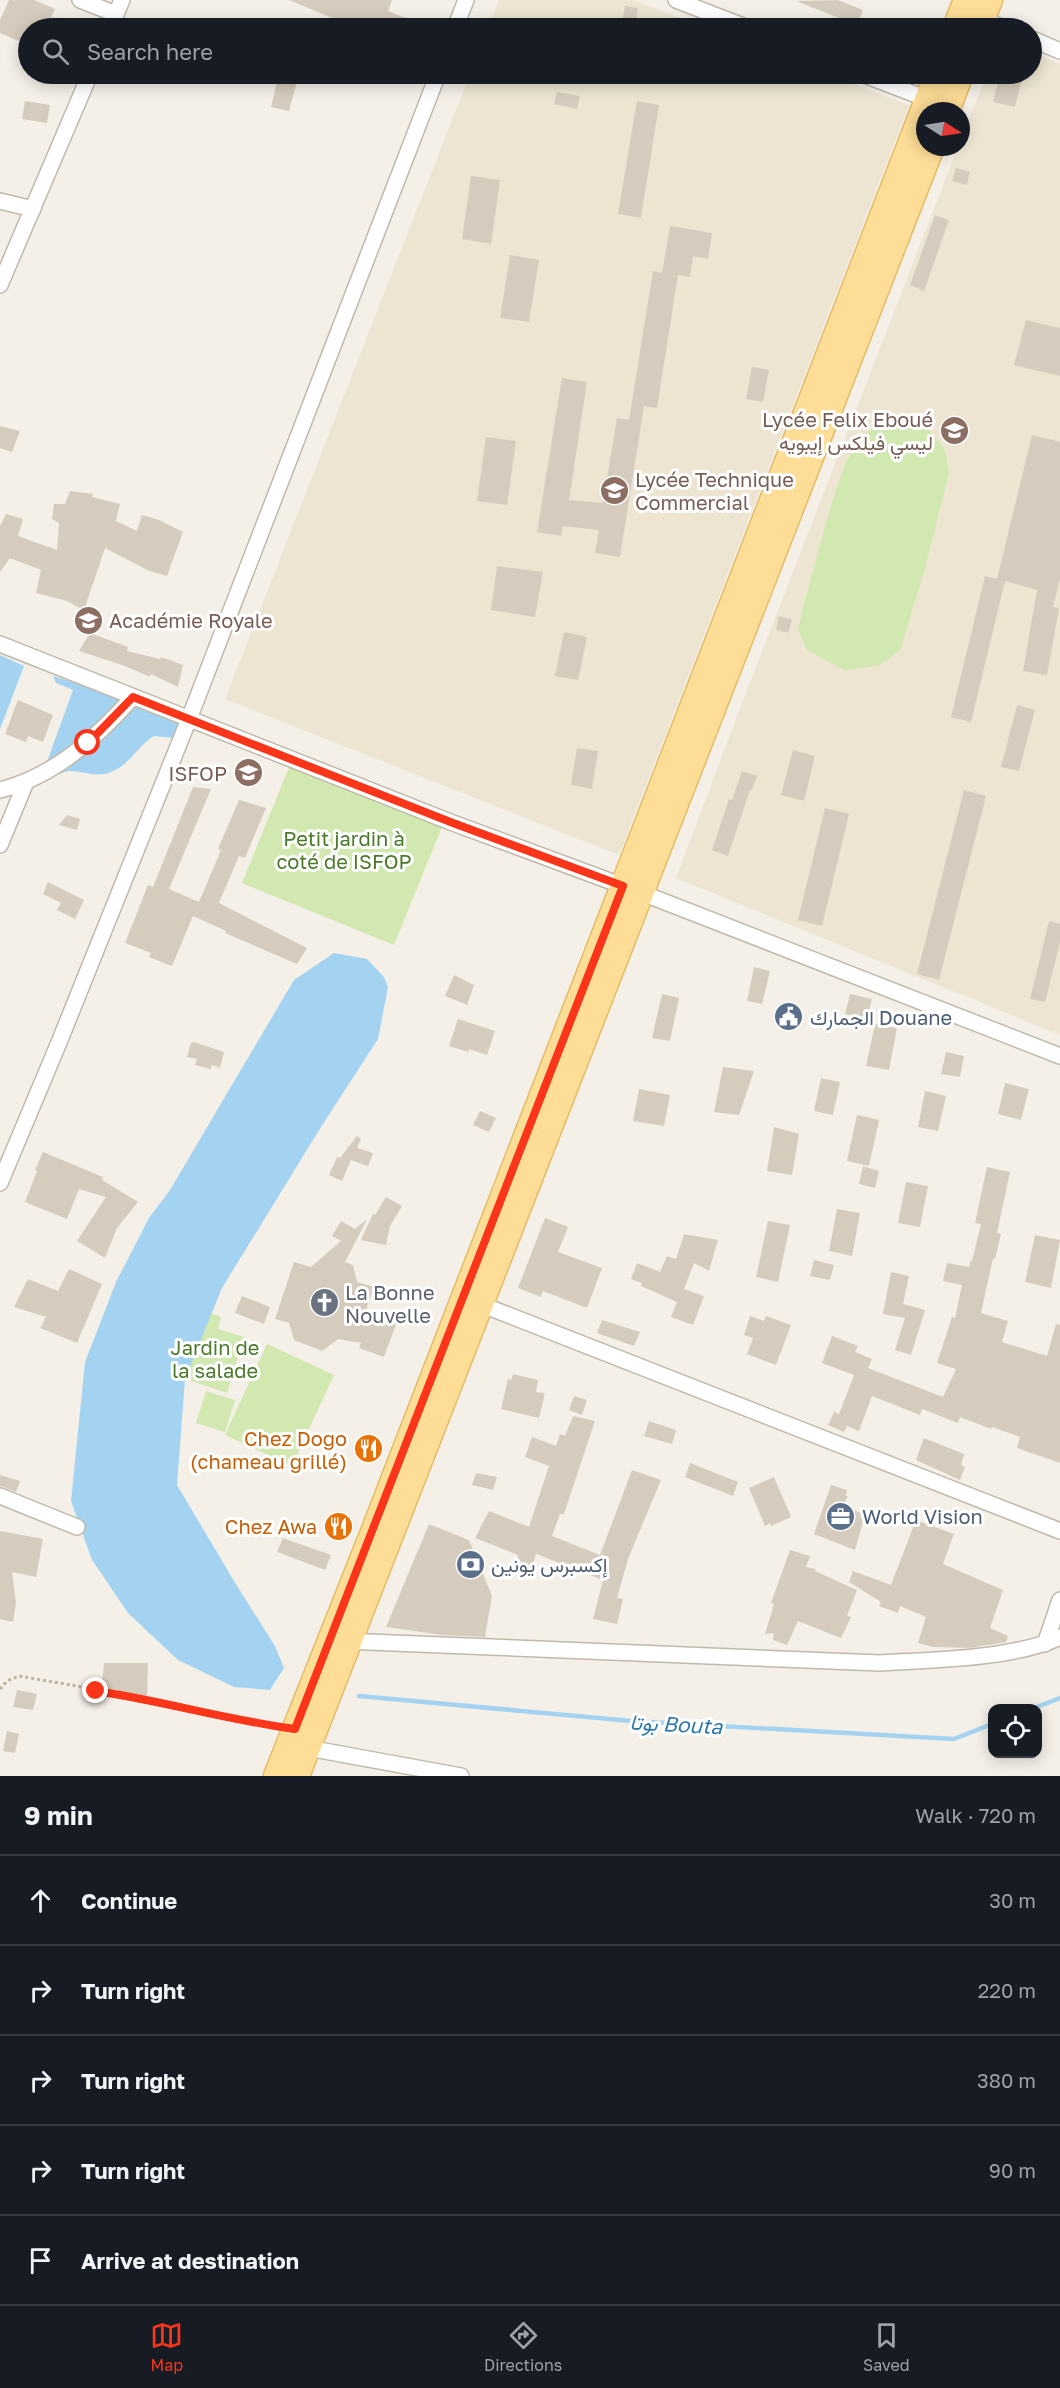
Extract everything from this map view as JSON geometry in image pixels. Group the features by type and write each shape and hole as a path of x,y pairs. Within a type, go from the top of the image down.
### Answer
{"main road":[{"path":"959,18 966,0"},
{"path":"938,84 940,102"},
{"path":"944,102 955,84"},
{"path":"276,1776 301,1739 834,370 921,156"},
{"path":"834,370 928,156"},
{"path":"297,1776 301,1739"}],"street":[{"path":"80,0 116,14"},
{"path":"459,18 466,0"},
{"path":"676,0 722,18"},
{"path":"1042,43 1060,51"},
{"path":"0,285 86,84"},
{"path":"0,1183 189,719 434,84"},
{"path":"887,84 931,102"},
{"path":"0,201 33,209"},
{"path":"0,644 453,823 633,889 1060,1056"},
{"path":"0,790 26,782 77,752 100,732 133,697"},
{"path":"0,844 26,782"},
{"path":"472,1300 1060,1531"},
{"path":"0,1496 77,1527"},
{"path":"1045,1644 1060,1600"},
{"path":"340,1639 880,1663 950,1660 1045,1644 1060,1637"},
{"path":"301,1739 461,1776"}],"path":[{"path":"0,1689 7,1681 19,1676 145,1698 266,1725 301,1739"}],"shaded area":[{"path":"499,0 632,0 680,18 492,18"},
{"name":"Lycée Felix Eboué ليسي فيلكس إيبويه","path":"1042,56 1060,64 1060,1035 676,878 955,156 970,156 970,117 983,84 1042,84"},
{"path":"466,84 853,84 909,105 619,855 225,699"}],"green space":[{"path":"912,419 926,426 945,450 949,473 924,572 900,650 878,666 845,670 807,650 798,629 804,604 831,505 846,462 859,440 880,421"},
{"name":"Petit jardin à coté de ISFOP","path":"294,755 446,817 394,945 242,883"},
{"name":"Jardin de la salade","path":"207,1312 221,1317 218,1329 244,1337 227,1393 186,1379"},
{"name":"Jardin de la salade","path":"267,1344 334,1375 292,1466 225,1435"},
{"name":"Jardin de la salade","path":"206,1391 235,1400 225,1432 196,1423"}],"water":[{"path":"0,655 24,666 0,729"},
{"path":"53,676 180,723 173,738 154,736 123,765 111,772 95,774 69,771 51,777 48,759 73,690 56,683"},
{"path":"334,953 367,959 384,977 388,987 378,1039 222,1288 185,1379 177,1485 275,1646 284,1668 270,1690 234,1687 178,1660 128,1613 92,1560 71,1501 85,1362 116,1282 149,1218 170,1190 294,980"}],"building":[{"path":"9,0 34,0 55,9 51,18 18,18 18,41 0,33 0,20"},
{"path":"289,0 392,0 388,11 406,18 332,18"},
{"path":"838,0 863,10 860,18 839,18 796,1"},
{"path":"625,6 638,8 636,18 623,18"},
{"path":"276,84 296,84 289,111 271,107"},
{"path":"998,84 1021,84 1015,107 993,102"},
{"path":"557,92 580,96 577,109 554,104"},
{"path":"25,101 50,105 47,123 22,119"},
{"path":"637,101 659,105 641,218 618,214"},
{"path":"956,168 970,172 967,185 952,181"},
{"path":"471,176 500,180 491,244 462,239"},
{"path":"935,215 949,220 924,291 910,285"},
{"path":"670,226 712,233 708,259 693,256 690,277 678,275 657,408 644,406 620,557 595,553 599,530 563,526 561,536 537,532 562,378 587,382 569,500 603,503 617,418 629,420 653,271 662,273"},
{"path":"510,255 539,260 529,322 500,318"},
{"path":"1026,320 1060,328 1060,376 1014,365"},
{"path":"752,367 769,370 763,402 746,399"},
{"path":"0,426 20,431 12,452 0,448"},
{"path":"1032,435 1060,442 1060,579 1053,607 1059,608 1047,675 1023,671 1037,590 1005,581 971,722 951,717 985,576 997,579"},
{"path":"486,437 516,441 507,505 477,501"},
{"path":"70,491 93,494 92,497 120,504 116,521 137,531 142,515 159,520 183,532 167,576 149,571 105,548 84,610 67,601 36,593 41,570 10,558 0,572 0,526 6,514 23,519 18,536 57,550 59,523 52,519 54,504 65,504"},
{"path":"497,566 543,572 535,617 491,610"},
{"path":"779,616 792,620 788,633 776,630"},
{"path":"564,632 587,637 578,680 555,676"},
{"path":"90,633 128,647 127,651 160,659 161,657 183,665 178,687 151,674 150,677 79,651"},
{"path":"18,700 53,715 43,742 28,736 26,742 5,734"},
{"path":"1017,705 1035,710 1019,771 1001,767"},
{"path":"577,748 598,751 592,789 571,785"},
{"path":"793,750 815,756 804,801 781,795"},
{"path":"742,771 757,776 750,790 728,856 712,850 729,799 732,800"},
{"path":"193,787 211,789 169,889 199,902 239,800 266,808 245,858 239,856 219,903 307,948 297,964 225,933 226,931 193,916 172,966 149,957 151,953 125,943 148,885 153,887"},
{"path":"964,790 986,796 939,980 917,974"},
{"path":"825,808 849,814 822,926 798,920"},
{"path":"67,815 80,819 77,830 59,825"},
{"path":"48,882 84,900 75,919 57,910 61,903 43,894"},
{"path":"1049,921 1060,924 1060,942 1045,1002 1030,999"},
{"path":"754,967 770,971 762,1004 747,1001"},
{"path":"454,975 474,985 467,1005 445,996"},
{"path":"662,994 679,998 670,1041 652,1038"},
{"path":"850,994 872,999 867,1019 845,1014"},
{"path":"458,1019 495,1031 487,1055 449,1046"},
{"path":"875,1024 897,1028 889,1070 866,1066"},
{"path":"191,1043 224,1052 220,1068 212,1065 211,1069 195,1065 197,1059 187,1057"},
{"path":"946,1052 964,1056 960,1077 941,1074"},
{"path":"723,1067 754,1071 739,1115 714,1112"},
{"path":"821,1078 840,1082 833,1115 814,1111"},
{"path":"1005,1083 1029,1089 1021,1120 998,1114"},
{"path":"639,1089 670,1095 664,1126 633,1121"},
{"path":"925,1091 946,1096 938,1131 918,1127"},
{"path":"480,1111 496,1118 489,1132 473,1125"},
{"path":"857,1115 879,1120 869,1166 847,1161"},
{"path":"774,1127 799,1134 792,1175 767,1171"},
{"path":"357,1136 361,1139 357,1148 373,1153 368,1166 351,1160 342,1181 329,1175 337,1157 340,1158"},
{"path":"43,1152 103,1177 102,1180 138,1202 117,1228 105,1258 77,1241 106,1197 79,1189 67,1219 25,1202"},
{"path":"863,1166 879,1171 875,1188 859,1184"},
{"path":"987,1167 1010,1172 997,1233 1001,1234 995,1259 993,1258 981,1313 1008,1321 1002,1342 1047,1356 1056,1324 1060,1325 1060,1463 1017,1448 1020,1437 992,1427 991,1429 960,1417 958,1423 922,1409 920,1415 872,1396 859,1431 847,1426 844,1432 828,1425 834,1412 839,1414 854,1375 822,1363 832,1336 858,1346 855,1352 872,1359 868,1368 943,1397 956,1369 937,1363 952,1317 955,1318 962,1285 943,1281 947,1263 969,1267 972,1261 981,1224 975,1223"},
{"path":"906,1182 928,1186 920,1227 898,1223"},
{"path":"386,1197 402,1206 390,1226 386,1245 361,1240 373,1214 375,1215"},
{"path":"837,1209 860,1213 852,1256 829,1251"},
{"path":"545,1218 568,1227 558,1252 602,1268 587,1308 543,1291 541,1297 518,1288"},
{"name":"La Bonne Nouvelle","path":"367,1219 345,1262 353,1265 357,1282 374,1287 366,1310 397,1322 384,1357 359,1348 361,1343 338,1339 322,1351 294,1340 289,1323 275,1319 294,1262 311,1267 341,1241 332,1236 341,1221 355,1229"},
{"path":"768,1221 790,1225 778,1282 756,1277"},
{"path":"684,1234 718,1240 709,1271 694,1263 684,1289 704,1296 693,1325 671,1317 677,1302 631,1279 637,1263 660,1272 667,1256 676,1259"},
{"path":"1035,1235 1060,1240 1051,1288 1025,1282"},
{"path":"814,1260 834,1265 830,1280 810,1276"},
{"path":"69,1269 102,1284 77,1343 40,1328 46,1317 14,1307 28,1279 58,1291"},
{"path":"891,1272 909,1276 903,1304 925,1310 911,1355 895,1350 905,1318 883,1314"},
{"path":"242,1296 270,1307 264,1324 235,1313"},
{"path":"750,1316 764,1321 766,1316 791,1325 776,1365 747,1354 753,1338 744,1335"},
{"path":"602,1320 640,1332 634,1346 597,1333"},
{"path":"513,1374 538,1380 536,1392 545,1393 539,1418 501,1409 508,1379 511,1380"},
{"path":"574,1396 587,1400 582,1415 569,1410"},
{"path":"573,1416 595,1421 564,1514 560,1514 552,1536 600,1555 632,1470 661,1480 628,1559 617,1598 623,1599 617,1624 593,1619 603,1580 536,1554 528,1578 512,1573 518,1555 475,1538 489,1511 529,1527 549,1466 525,1457 532,1437 556,1446 560,1434 565,1436"},
{"path":"649,1421 676,1430 672,1444 644,1436"},
{"path":"924,1438 964,1454 961,1465 965,1467 960,1480 916,1460"},
{"path":"690,1463 738,1482 733,1496 685,1477"},
{"path":"476,1473 497,1477 493,1490 472,1485"},
{"path":"0,1475 20,1481 16,1492 0,1486"},
{"path":"774,1477 791,1517 771,1526 770,1523 765,1526 749,1488"},
{"path":"831,1485 847,1490 846,1496 848,1496 843,1505 865,1515 855,1550 814,1534"},
{"path":"916,1520 954,1534 943,1564 1003,1590 990,1628 1008,1636 1006,1642 970,1648 933,1647 918,1643 926,1617 900,1606 898,1613 879,1606 881,1602 849,1582 853,1571 891,1585"},
{"path":"429,1524 469,1540 492,1596 485,1637 442,1635 386,1627"},
{"path":"0,1531 43,1539 36,1577 12,1572 16,1603 13,1622 0,1619"},
{"path":"283,1538 331,1555 325,1570 277,1552"},
{"path":"790,1550 810,1556 806,1567 816,1569 815,1571 857,1590 847,1616 851,1617 841,1638 798,1621 787,1645 773,1640 774,1633 765,1634 774,1604 771,1603"},
{"path":"104,1663 148,1663 147,1699 101,1693"},
{"path":"17,1690 37,1694 33,1710 13,1707"},
{"path":"7,1731 19,1734 15,1753 3,1751"}],"waterway":[{"name":"بوتا Bouta","path":"359,1696 631,1721 954,1739 988,1726"},
{"name":"بوتا Bouta","path":"1042,1705 1060,1698"}],"place":[{"name":"Lycée Felix Eboué ليسي فيلكس إيبويه","path":"954,431"},
{"name":"Lycée Technique Commercial","path":"614,491"},
{"name":"Académie Royale","path":"88,620"},
{"name":"ISFOP","path":"248,773"},
{"name":"الجمارك Douane","path":"789,1017"},
{"name":"La Bonne Nouvelle","path":"324,1303"},
{"name":"Chez Dogo (chameau grillé)","path":"368,1449"},
{"name":"World Vision","path":"841,1516"},
{"name":"Chez Awa","path":"338,1526"},
{"name":"إكسبرس يونين","path":"470,1564"}],"route":[{"path":"88,743 133,697 453,823 623,886 295,1729 266,1725 145,1698 96,1691"}]}
